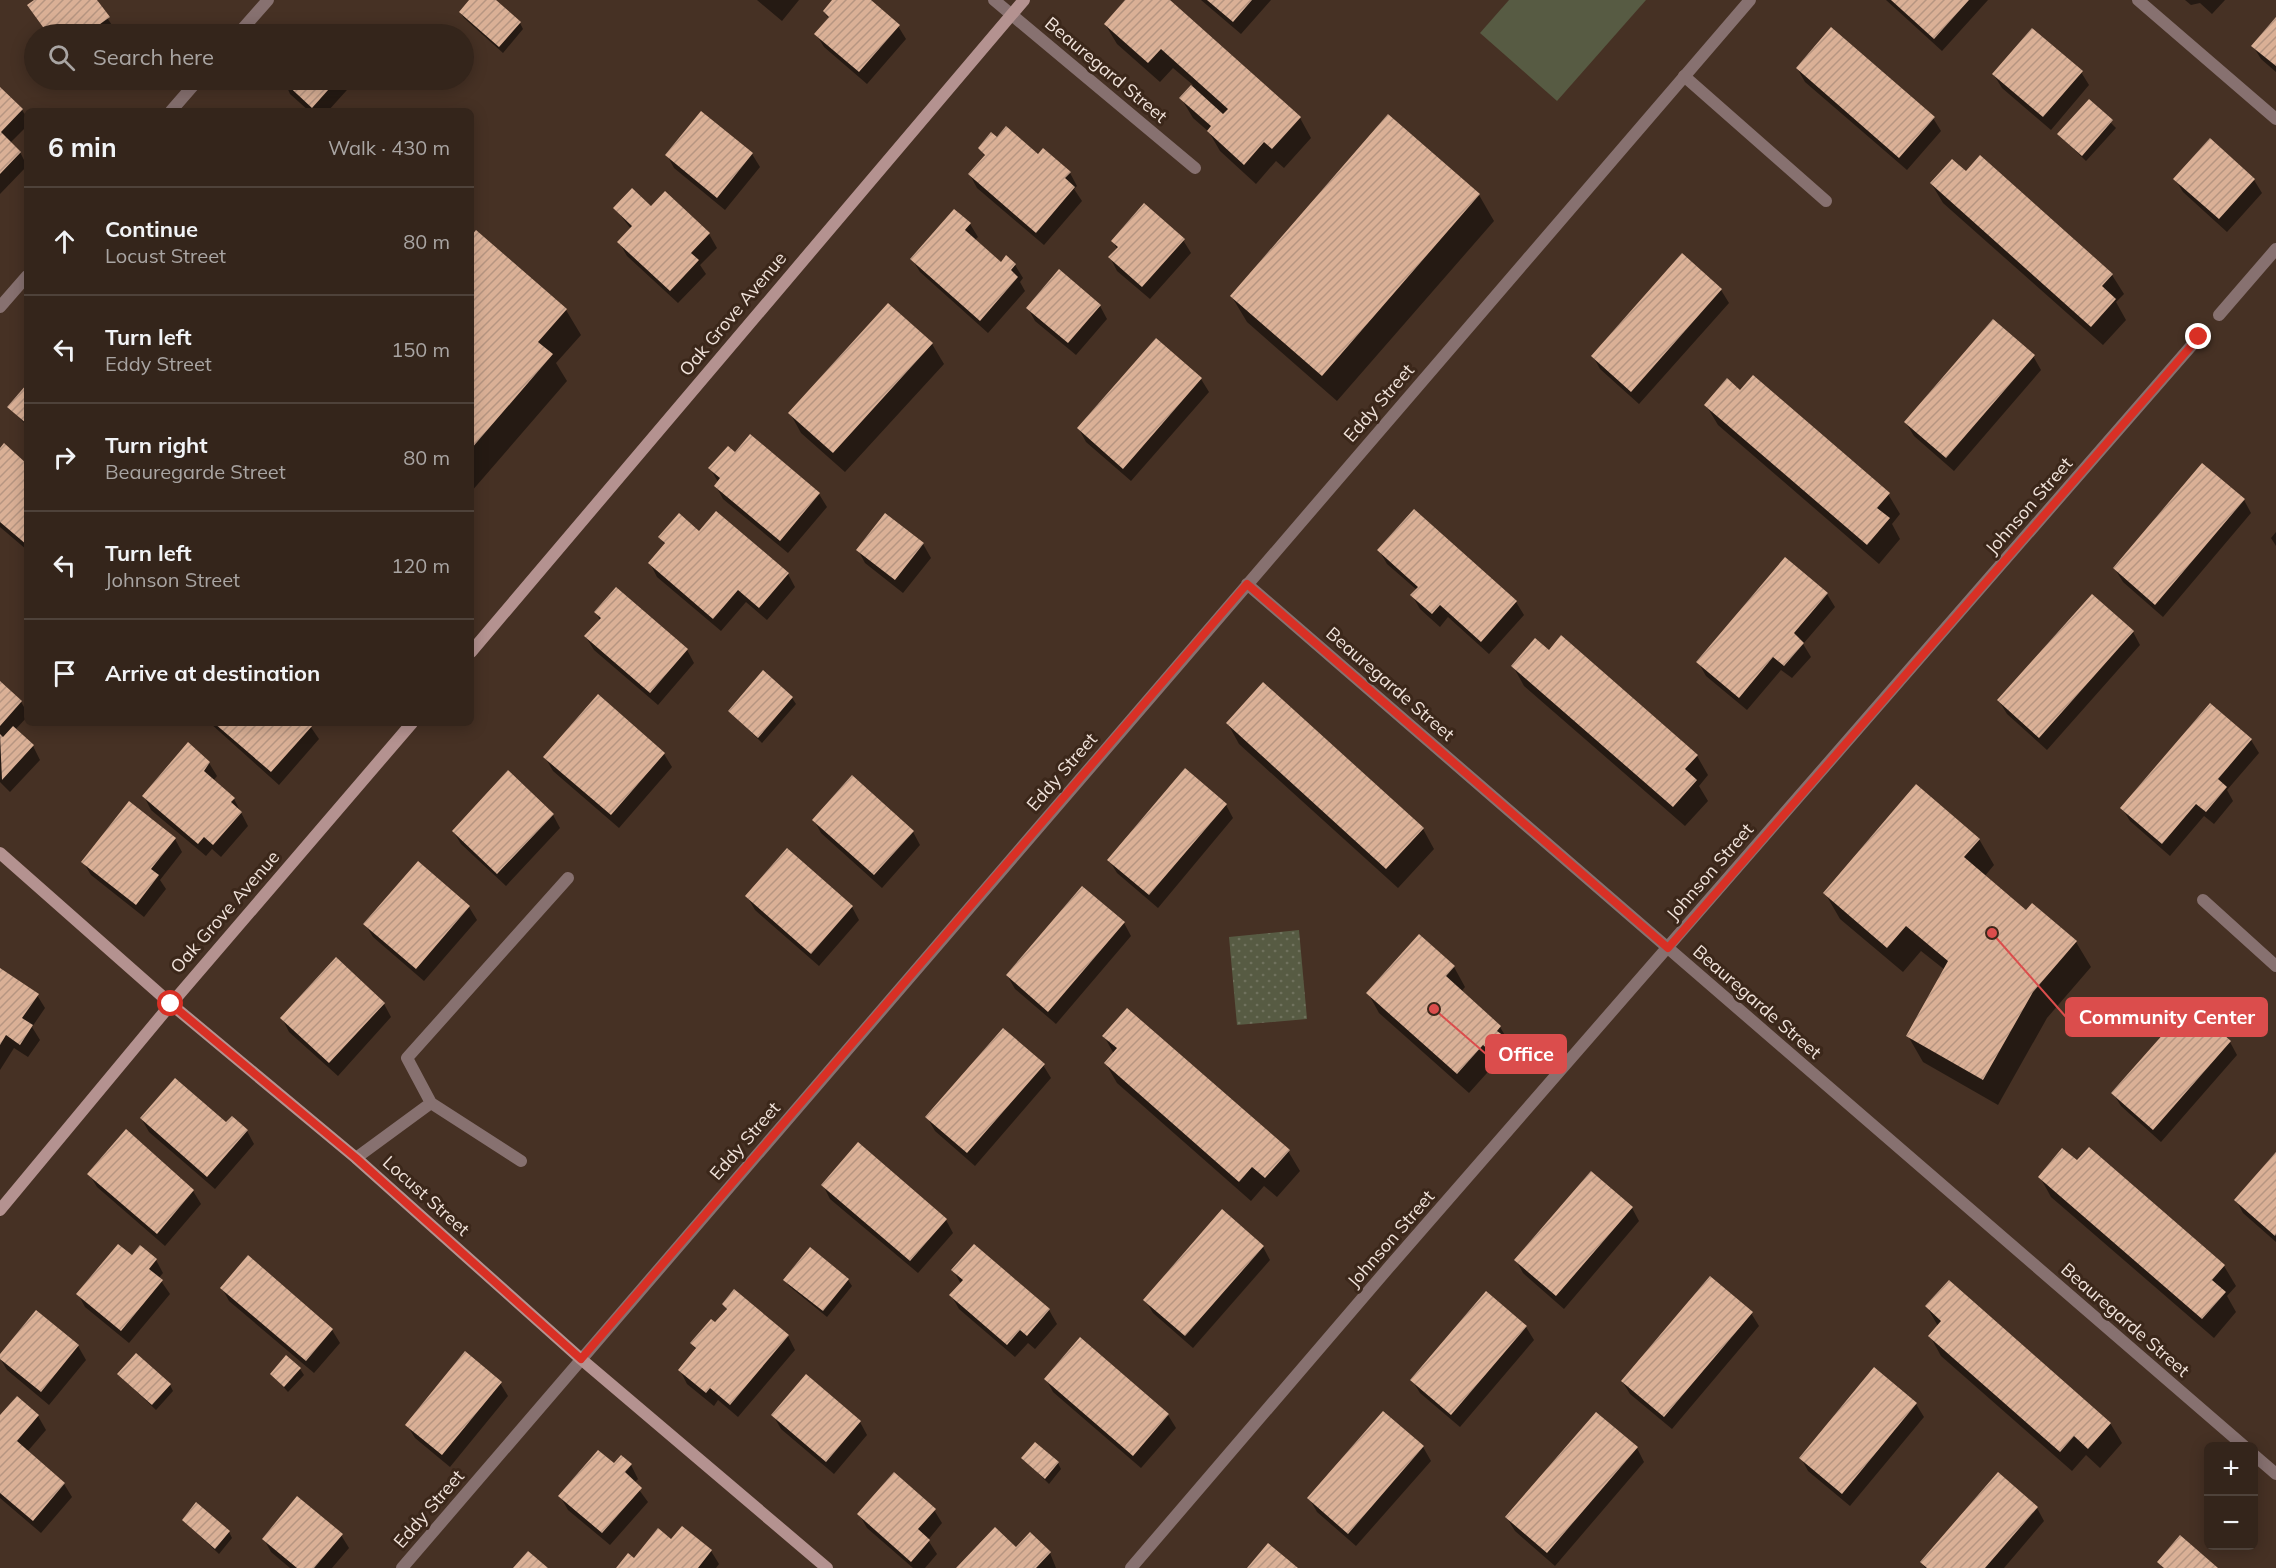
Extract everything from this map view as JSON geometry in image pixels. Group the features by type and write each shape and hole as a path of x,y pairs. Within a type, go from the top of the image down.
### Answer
{"street":[{"path":"247,24 268,0"},
{"name":"Beauregard Street","path":"994,0 1195,168"},
{"name":"Oak Grove Avenue","path":"474,648 1024,0"},
{"name":"Eddy Street","path":"402,1568 1750,0"},
{"path":"2138,0 2276,119"},
{"path":"1684,76 1826,201"},
{"path":"174,108 189,90"},
{"path":"2219,315 2276,249"},
{"path":"0,307 24,279"},
{"name":"Johnson Street","path":"1131,1568 2199,337"},
{"name":"Beauregarde Street","path":"1247,584 2239,1442"},
{"name":"Oak Grove Avenue","path":"0,1210 171,1004 409,726"},
{"name":"Locust Street","path":"0,853 171,1004 356,1158 581,1359 827,1568"},
{"path":"521,1161 431,1103 407,1058 568,878"},
{"path":"2203,900 2276,966"},
{"path":"356,1158 431,1103"},
{"path":"2258,1459 2276,1474"}],"green space":[{"path":"1509,0 1646,0 1557,101 1480,33"},
{"path":"1299,930 1307,1019 1237,1025 1229,937"}],"building":[{"path":"34,0 97,0 110,17 100,24 41,24 27,5"},
{"path":"469,0 496,0 521,22 499,47 459,12"},
{"path":"832,0 871,0 900,25 859,72 814,34 829,17 823,11"},
{"path":"1125,0 1170,0 1301,117 1272,149 1264,142 1244,165 1207,131 1211,126 1179,98 1191,85 1223,114 1228,109 1161,49 1148,63 1104,24"},
{"path":"1207,0 1252,0 1233,22"},
{"path":"1891,0 1969,0 1934,39"},
{"path":"2276,17 2276,66 2251,46"},
{"path":"1831,27 1935,117 1899,158 1796,68"},
{"path":"2032,28 2083,71 2043,117 1992,74"},
{"path":"0,87 23,109 1,132 21,152 0,174"},
{"path":"293,90 328,90 312,108"},
{"path":"2089,99 2113,120 2082,156 2057,134"},
{"path":"701,111 753,153 717,198 665,155"},
{"path":"1388,114 1480,194 1322,376 1230,296"},
{"path":"1006,126 1038,154 1043,148 1071,172 1065,178 1075,187 1036,233 968,174 985,155 978,148 991,132 997,137"},
{"path":"2210,138 2255,179 2219,219 2173,179"},
{"path":"1980,155 2113,274 2102,286 2116,299 2091,327 1930,183 1952,159 1966,171"},
{"path":"632,188 651,206 665,191 710,233 691,253 699,260 670,291 617,242 632,226 613,208"},
{"path":"1144,203 1185,239 1142,287 1108,257 1118,247 1111,241"},
{"path":"954,209 971,223 965,230 1001,262 1006,255 1016,264 1011,270 1018,277 980,321 910,259"},
{"path":"476,230 567,309 538,342 553,354 474,446 474,232"},
{"path":"1682,253 1722,289 1631,392 1591,356"},
{"path":"1059,269 1101,305 1068,343 1026,308"},
{"path":"888,303 933,343 833,453 788,413"},
{"path":"1993,319 2035,355 1946,458 1904,422"},
{"path":"1156,338 1202,378 1123,469 1077,428"},
{"path":"1753,375 1890,493 1877,508 1890,518 1867,545 1704,405 1727,378 1740,390"},
{"path":"24,387 24,421 7,407"},
{"path":"750,434 820,493 780,541 714,486 720,478 708,468 728,446 735,452"},
{"path":"4,443 24,461 24,542 0,522 0,448"},
{"path":"2202,463 2245,499 2155,605 2113,568"},
{"path":"1414,509 1517,601 1481,642 1440,605 1432,614 1410,595 1418,587 1377,550"},
{"path":"716,511 789,573 759,608 738,590 713,619 648,563 665,543 658,537 679,513 699,531"},
{"path":"885,513 924,543 895,580 856,550"},
{"path":"1785,557 1828,593 1794,633 1804,643 1784,666 1773,657 1739,698 1696,662"},
{"path":"616,587 688,649 650,693 584,636 601,618 594,612"},
{"path":"2092,594 2134,631 2039,738 1997,700"},
{"path":"1561,635 1698,755 1685,769 1697,780 1673,807 1511,666 1535,638 1549,650"},
{"path":"763,670 793,697 758,738 728,711"},
{"path":"0,681 22,701 0,726"},
{"path":"1263,682 1424,828 1386,869 1226,723"},
{"path":"598,694 665,753 611,815 543,757"},
{"path":"2210,703 2252,739 2218,779 2227,787 2206,812 2196,804 2162,844 2120,808"},
{"path":"13,726 34,745 2,780 0,734 3,737"},
{"path":"217,726 312,726 271,772"},
{"path":"188,742 210,762 204,771 235,798 231,802 242,812 213,845 204,837 198,844 142,796"},
{"path":"1185,768 1227,804 1149,895 1107,860"},
{"path":"508,770 554,814 497,874 452,831"},
{"path":"852,775 914,831 874,875 812,820"},
{"path":"1916,784 1980,839 1964,857 2026,910 2032,903 2077,941 2033,992 1983,1080 1906,1036 1948,961 1906,926 1887,948 1823,893"},
{"path":"129,801 176,838 151,869 159,875 136,905 81,862"},
{"path":"787,848 853,906 811,954 745,896"},
{"path":"418,861 470,906 416,969 363,924"},
{"path":"1082,886 1125,922 1048,1012 1006,975"},
{"path":"1419,934 1455,966 1446,976 1501,1026 1497,1031 1504,1036 1490,1051 1483,1045 1457,1074 1366,993"},
{"path":"336,957 385,1003 329,1063 280,1018"},
{"path":"0,968 39,994 22,1018 33,1025 20,1045 6,1035 0,1045"},
{"path":"2189,1005 2231,1041 2153,1130 2111,1093"},
{"path":"1127,1008 1290,1150 1265,1178 1252,1167 1239,1182 1104,1063 1117,1048 1102,1036"},
{"path":"1003,1028 1045,1064 967,1153 925,1117"},
{"path":"175,1078 226,1122 232,1116 248,1130 207,1177 140,1118"},
{"path":"126,1129 194,1190 157,1234 87,1174"},
{"path":"858,1142 947,1219 910,1261 821,1185"},
{"path":"2089,1147 2225,1265 2212,1280 2226,1292 2202,1319 2038,1177 2062,1148 2077,1160"},
{"path":"2276,1152 2276,1234 2275,1236 2234,1200"},
{"path":"1591,1171 1633,1207 1556,1296 1514,1260"},
{"path":"1222,1209 1264,1246 1185,1336 1143,1300"},
{"path":"118,1244 132,1255 140,1245 157,1259 149,1269 163,1280 121,1331 76,1294"},
{"path":"974,1244 1050,1309 1027,1336 1020,1330 1007,1345 949,1295 963,1280 951,1270"},
{"path":"810,1247 849,1279 823,1311 783,1280"},
{"path":"248,1255 333,1329 306,1361 220,1288"},
{"path":"1710,1276 1753,1312 1664,1417 1621,1381"},
{"path":"1949,1280 2111,1423 2088,1449 2074,1436 2060,1452 1928,1336 1941,1321 1925,1306"},
{"path":"734,1289 789,1335 730,1405 710,1388 706,1393 678,1370 696,1348 690,1343 711,1319 715,1322 727,1309 722,1304"},
{"path":"1486,1291 1527,1326 1451,1415 1410,1380"},
{"path":"36,1310 79,1345 41,1392 0,1359 0,1354"},
{"path":"1080,1337 1169,1414 1133,1456 1044,1379"},
{"path":"465,1351 502,1382 442,1455 405,1425"},
{"path":"136,1353 171,1384 152,1405 117,1374"},
{"path":"286,1355 301,1368 284,1387 270,1374"},
{"path":"1874,1367 1917,1403 1842,1494 1799,1458"},
{"path":"806,1374 861,1421 826,1462 771,1415"},
{"path":"17,1396 39,1415 17,1441 65,1483 33,1521 0,1493 0,1415"},
{"path":"1383,1411 1424,1446 1348,1534 1307,1498"},
{"path":"1596,1412 1638,1447 1547,1553 1505,1517"},
{"path":"1035,1442 1059,1462 1045,1479 1021,1458"},
{"path":"598,1450 614,1463 621,1455 632,1464 625,1472 642,1488 602,1533 558,1496"},
{"path":"894,1472 936,1509 918,1529 930,1540 911,1562 857,1514"},
{"path":"1998,1472 2038,1507 1985,1568 1927,1568 1920,1562"},
{"path":"297,1496 343,1534 314,1568 297,1568 262,1539"},
{"path":"196,1502 230,1531 215,1549 182,1520"},
{"path":"682,1526 712,1550 698,1568 616,1568 628,1553 634,1558 658,1528 671,1539"},
{"path":"995,1527 1016,1547 1030,1532 1051,1552 1036,1568 956,1568"},
{"path":"2180,1535 2218,1568 2164,1568 2157,1562"},
{"path":"1268,1543 1298,1568 1247,1568"},
{"path":"528,1551 548,1568 513,1568"}],"place":[{"name":"Community Center","path":"1992,933"},
{"name":"Office","path":"1434,1009"}],"route":[{"path":"171,1004 356,1158 581,1359 1247,584 1668,948 2199,337"}]}
